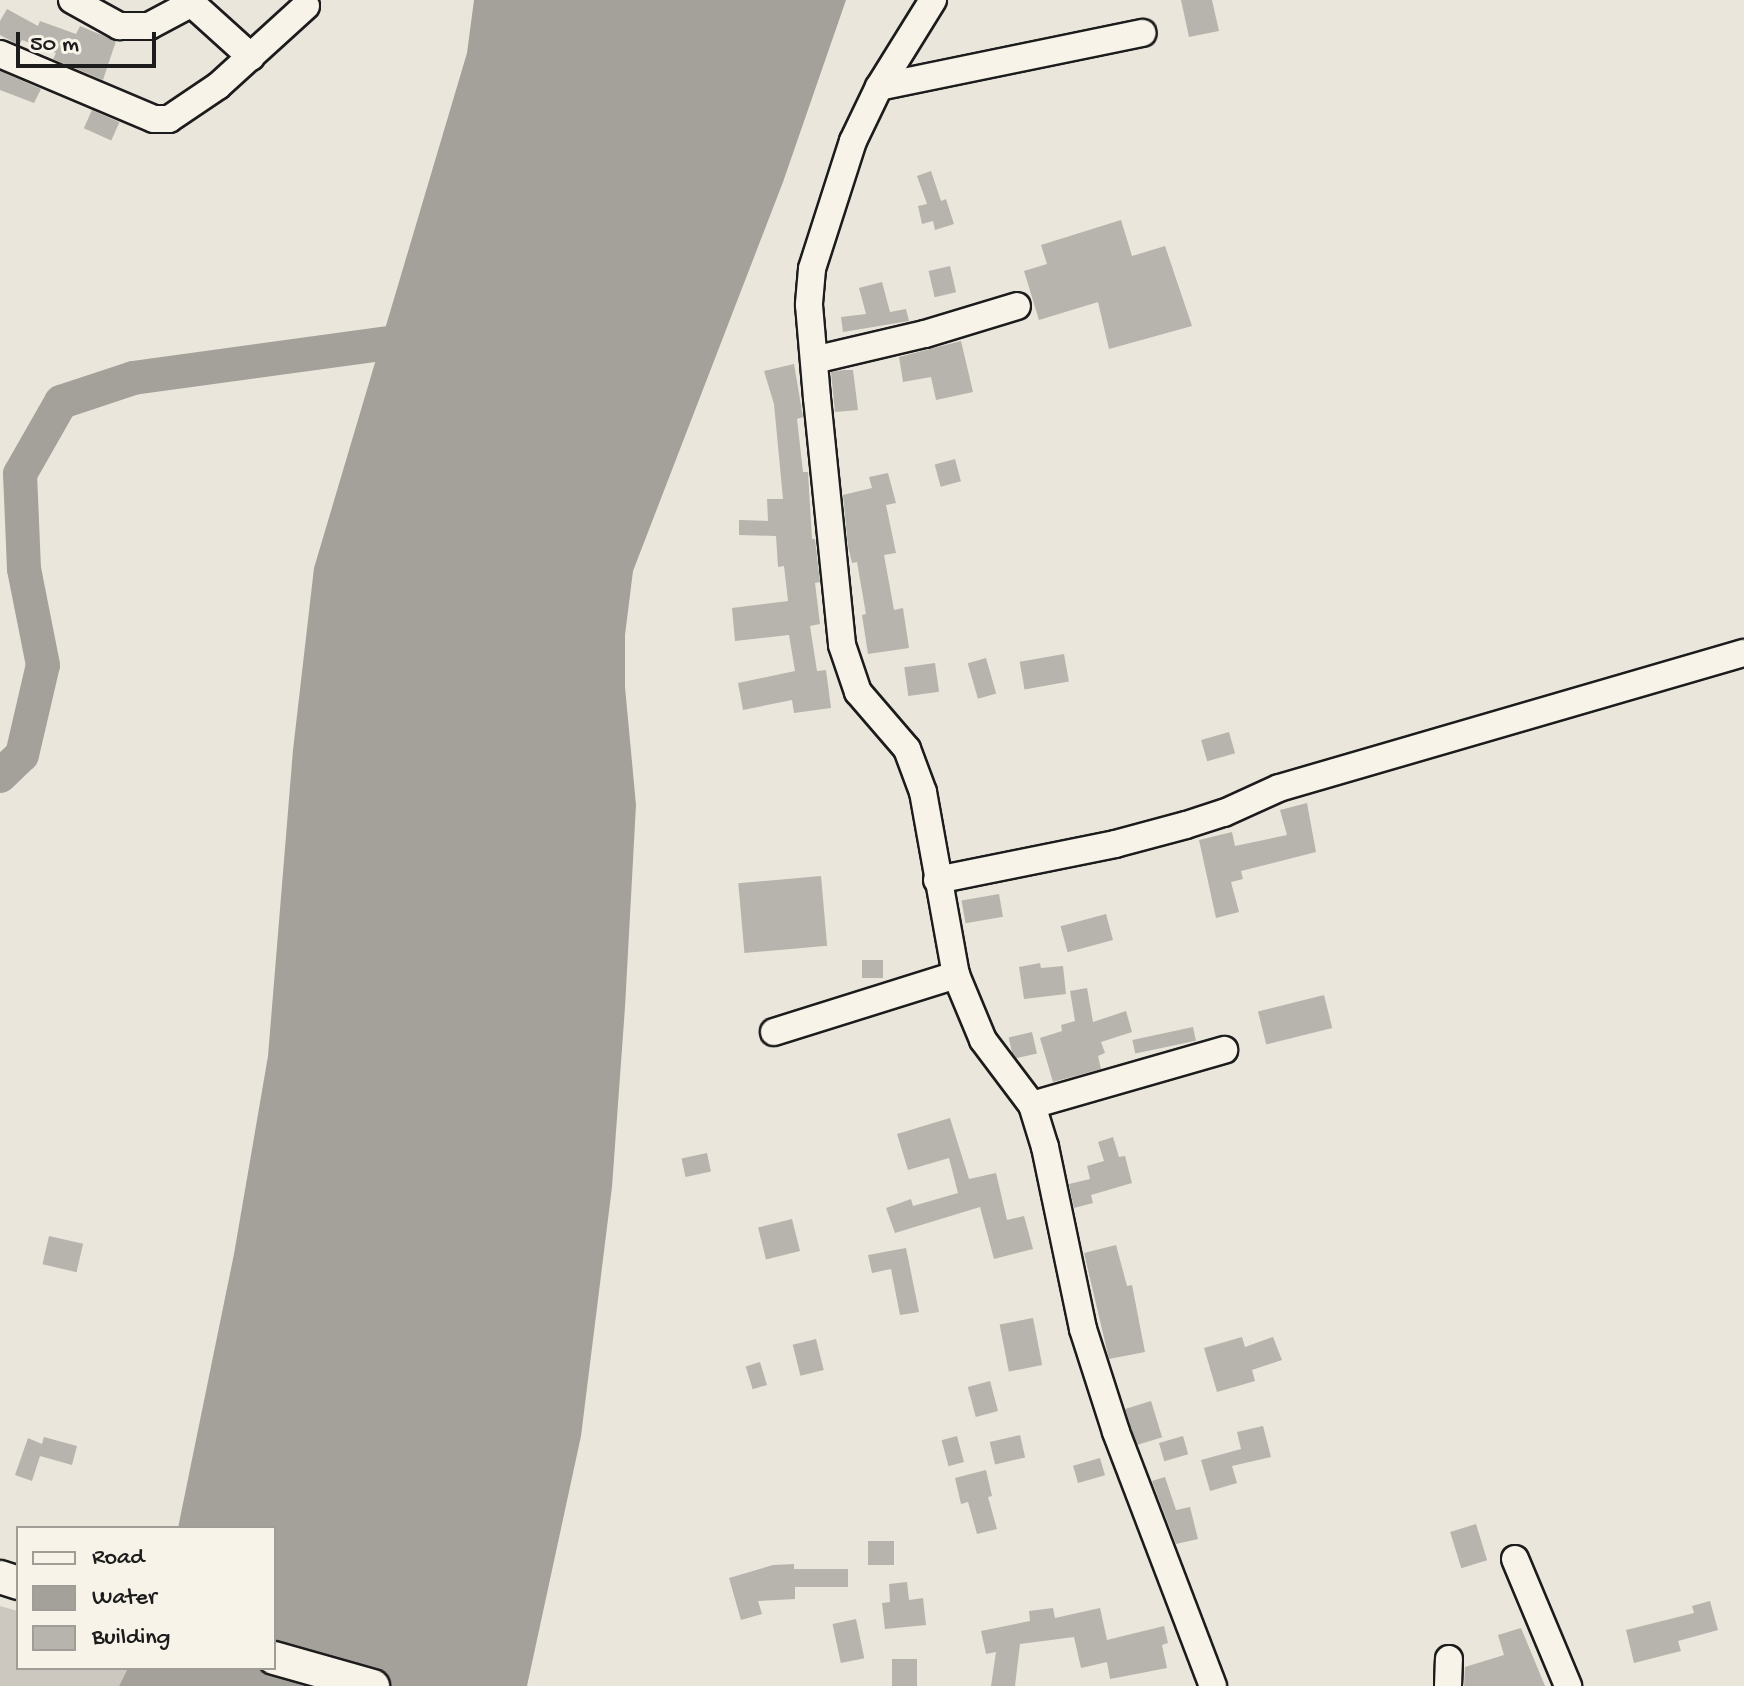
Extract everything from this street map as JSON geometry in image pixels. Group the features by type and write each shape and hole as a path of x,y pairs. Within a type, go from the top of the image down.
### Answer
{"main road":[{"path":"276,1659 373,1686"}],"street":[{"path":"72,0 119,26 149,26 190,2 251,57"},
{"path":"933,0 879,87 838,180 812,269 809,305 845,663 865,702 907,749 923,792 956,975 983,1040 1032,1105 1045,1147 1088,1344 1116,1432 1213,1686"},
{"path":"0,54 154,119 169,119 190,107 251,57 306,2"},
{"path":"879,87 1143,33"},
{"path":"814,360 925,334 1017,306"},
{"path":"937,880 1102,847 1186,825 1224,813 1279,788 1744,653"},
{"path":"774,1032 956,975"},
{"path":"1032,1105 1224,1050"},
{"path":"1515,1559 1568,1686"},
{"path":"1448,1686 1449,1659"}],"shaded area":[{"path":"0,1606 16,1610 16,1670 127,1670 119,1686 0,1686"}],"water":[{"path":"474,0 846,0 783,182 633,571 625,635 625,687 636,805 625,1007 612,1187 581,1436 527,1686 119,1686 127,1670 276,1670 276,1526 178,1526 234,1254 268,1056 293,750 314,568 467,53"}],"building":[{"path":"1181,0 1212,0 1219,31 1189,37"},
{"path":"7,9 38,26 40,21 76,34 80,26 116,41 103,80 53,59 56,53 22,40 19,45 0,35 0,21"},
{"path":"0,71 41,89 34,103 0,90"},
{"path":"92,110 119,122 111,140 84,128"},
{"path":"931,171 941,201 946,199 954,224 935,230 933,221 922,224 918,206 927,204 917,176"},
{"path":"1121,220 1132,256 1165,246 1192,326 1109,349 1098,302 1039,320 1024,271 1047,264 1041,245"},
{"path":"950,266 956,292 935,297 929,271"},
{"path":"882,282 890,312 906,309 909,321 843,332 841,317 866,314 859,288"},
{"path":"961,341 973,392 936,400 931,377 903,382 899,357"},
{"path":"794,364 803,417 797,419 803,472 808,472 812,539 815,539 820,582 815,583 820,624 810,626 817,671 826,670 831,708 794,713 792,700 743,710 738,683 795,671 789,635 735,641 732,608 788,601 784,566 778,567 776,536 739,535 739,520 768,521 767,499 783,499 774,404 764,371"},
{"path":"853,370 858,410 835,412 831,372"},
{"path":"955,459 961,481 941,487 935,464"},
{"path":"888,473 896,503 886,505 896,553 884,555 894,610 903,608 909,648 868,654 862,615 866,614 857,562 852,563 848,546 843,495 872,488 869,477"},
{"path":"1064,654 1069,682 1025,689 1020,662"},
{"path":"986,658 996,694 978,699 968,663"},
{"path":"935,663 939,692 908,696 904,667"},
{"path":"1229,732 1235,753 1207,761 1201,740"},
{"path":"1307,803 1316,852 1241,871 1243,879 1231,882 1239,912 1216,918 1199,840 1232,832 1235,846 1287,835 1280,810"},
{"path":"821,876 827,946 744,953 738,883"},
{"path":"999,894 1003,917 966,923 962,901"},
{"path":"1106,914 1113,940 1068,952 1061,926"},
{"path":"862,960 883,960 883,978 862,978"},
{"path":"1040,963 1041,968 1063,966 1066,994 1024,999 1019,967"},
{"path":"1087,988 1093,1022 1126,1011 1132,1032 1101,1042 1105,1053 1098,1056 1101,1069 1053,1082 1040,1038 1062,1031 1061,1025 1075,1021 1070,991"},
{"path":"1324,995 1332,1028 1266,1044 1258,1011"},
{"path":"1193,1027 1196,1041 1135,1054 1132,1040"},
{"path":"1032,1032 1037,1053 1014,1059 1009,1037"},
{"path":"950,1118 969,1179 996,1173 1007,1220 1024,1216 1033,1249 994,1259 980,1207 895,1233 886,1208 911,1199 913,1206 958,1193 949,1158 908,1170 897,1134"},
{"path":"1113,1137 1119,1157 1125,1156 1132,1183 1091,1195 1093,1203 1074,1208 1069,1184 1090,1179 1087,1166 1104,1161 1098,1142"},
{"path":"707,1153 711,1172 686,1177 682,1158"},
{"path":"792,1219 800,1251 766,1259 758,1227"},
{"path":"49,1236 83,1244 77,1272 42,1264"},
{"path":"1116,1245 1127,1286 1132,1285 1145,1352 1109,1359 1084,1253"},
{"path":"906,1248 919,1312 900,1315 891,1269 872,1273 868,1255"},
{"path":"1033,1318 1042,1365 1009,1372 1000,1324"},
{"path":"1242,1337 1245,1347 1273,1337 1282,1360 1252,1370 1255,1381 1217,1392 1204,1348"},
{"path":"816,1339 824,1370 800,1376 793,1345"},
{"path":"760,1362 767,1385 753,1389 746,1366"},
{"path":"990,1381 998,1411 976,1417 968,1387"},
{"path":"1151,1401 1162,1437 1136,1445 1125,1409"},
{"path":"1263,1426 1271,1457 1232,1466 1237,1483 1210,1491 1201,1460 1241,1449 1237,1432"},
{"path":"1020,1435 1025,1457 995,1464 990,1442"},
{"path":"957,1436 964,1462 949,1466 942,1440"},
{"path":"1183,1436 1188,1454 1164,1461 1159,1443"},
{"path":"44,1437 77,1446 72,1465 40,1456 32,1481 15,1475 28,1438 42,1444"},
{"path":"1100,1458 1105,1475 1078,1483 1073,1466"},
{"path":"986,1470 992,1496 988,1497 997,1529 977,1534 968,1502 961,1504 955,1478"},
{"path":"1165,1477 1176,1510 1190,1507 1198,1539 1176,1544 1152,1481"},
{"path":"1476,1524 1487,1560 1461,1568 1450,1532"},
{"path":"868,1541 894,1541 894,1565 868,1565"},
{"path":"794,1564 794,1569 848,1569 848,1587 795,1587 795,1599 758,1601 762,1614 741,1620 729,1578 773,1565"},
{"path":"907,1582 909,1600 923,1598 926,1625 885,1629 882,1603 890,1602 889,1584"},
{"path":"1710,1601 1718,1630 1678,1641 1681,1651 1634,1663 1626,1630 1694,1613 1692,1606"},
{"path":"1053,1608 1055,1618 1100,1608 1107,1640 1164,1626 1168,1643 1162,1645 1167,1668 1110,1679 1107,1662 1081,1668 1074,1637 1020,1644 1015,1686 991,1686 996,1652 986,1654 981,1631 1030,1621 1029,1611"},
{"path":"856,1619 864,1658 841,1663 833,1624"},
{"path":"1521,1628 1545,1686 1464,1686 1465,1667 1504,1655 1498,1635"},
{"path":"892,1659 917,1659 917,1686 892,1686"}],"waterway":[{"path":"0,776 22,755 43,665 24,569 20,474 61,402 133,378 426,338"}]}
